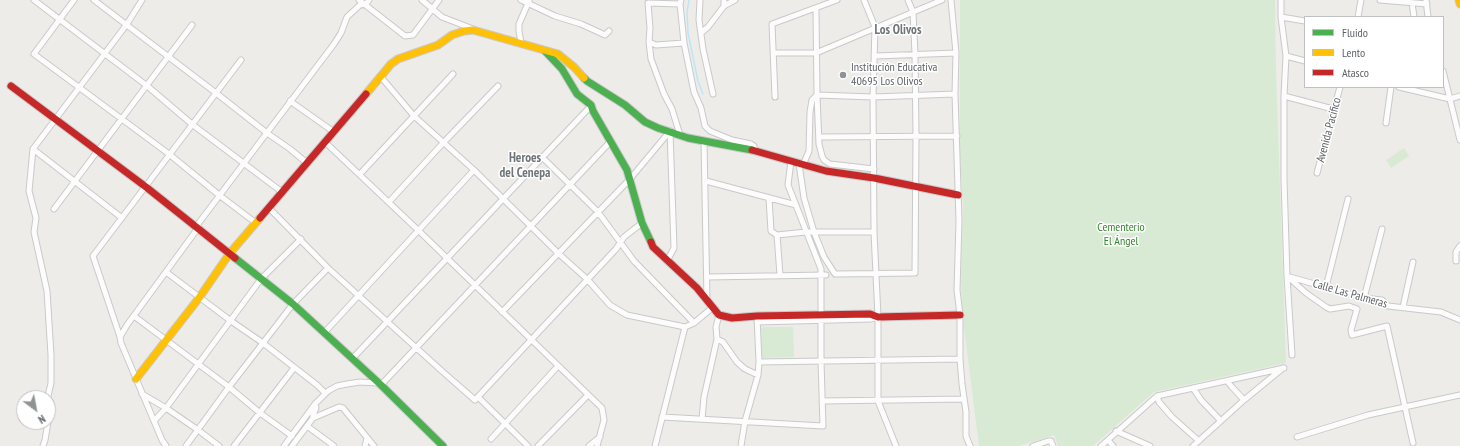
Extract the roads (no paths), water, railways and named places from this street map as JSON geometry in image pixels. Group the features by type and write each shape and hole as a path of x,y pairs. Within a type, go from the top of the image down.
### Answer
{"street":[{"path":"34,0 146,85 193,125 282,192"},
{"path":"74,0 34,54 169,154 256,223"},
{"path":"94,0 127,24 267,134 308,163"},
{"path":"49,390 51,383 51,355 47,291 34,232 36,218 29,191 33,149 127,24 142,0"},
{"path":"359,0 367,2 405,36 413,35 439,0"},
{"path":"422,0 442,17 473,30 558,54 574,66 587,81 625,105 645,122 658,128 704,142 756,151 826,171 874,178 958,195"},
{"path":"521,0 529,1 554,16 581,24 605,34 609,32"},
{"path":"700,0 699,20 713,94"},
{"path":"724,0 724,6"},
{"path":"702,32 724,6 735,0"},
{"path":"775,97 772,24 816,9 823,3 837,0"},
{"path":"864,0 875,27 873,97 874,232 877,273 878,401 896,446"},
{"path":"796,163 813,232 824,257 835,274 915,273 915,54 913,12 908,0"},
{"path":"774,53 816,53 942,0"},
{"path":"951,0 956,53 955,94 959,221 957,290 960,315 960,359 966,412 966,436 970,446"},
{"path":"1281,0 1281,17 1286,56 1284,96 1284,179 1287,276 1292,355"},
{"path":"1358,16 1361,0"},
{"path":"1380,0 1412,3 1426,2 1428,16"},
{"path":"1459,0 1460,4"},
{"path":"521,43 519,24 529,1"},
{"path":"120,337 198,228 198,224 219,195 267,134 290,101 334,44 347,17 360,5 367,2"},
{"path":"680,135 672,109 664,94 651,59 648,3 681,2 684,43 694,92 701,108 705,126 710,131 732,140 751,144 754,146 756,151"},
{"path":"1412,3 1414,16"},
{"path":"816,9 816,95 821,152 824,160 830,164 874,169"},
{"path":"1281,17 1304,21"},
{"path":"54,209 192,25"},
{"path":"136,379 199,298 230,253 391,64 398,59 438,45 452,35 464,30 473,30"},
{"path":"649,42 656,45 684,43"},
{"path":"544,49 562,69 577,94 591,105 610,142 627,170 642,223 653,247 697,288 718,316 716,328 717,339 704,397 702,419"},
{"path":"875,56 956,53"},
{"path":"1286,56 1304,61"},
{"path":"166,446 121,343 93,256 241,60"},
{"path":"360,174 453,74"},
{"path":"1444,75 1460,140"},
{"path":"381,77 414,116 474,170 559,254 587,279 610,305 627,315 685,327 694,323 710,305 707,276 704,142"},
{"path":"11,86 56,118 146,187 292,304 379,384 443,446"},
{"path":"389,202 498,86"},
{"name":"Avenida Pacífico","path":"1317,173 1340,88"},
{"path":"1386,123 1391,88"},
{"path":"1403,88 1450,99 1460,96"},
{"path":"816,95 873,97 955,94"},
{"path":"662,417 822,426 821,318 824,276 788,185 796,163 809,151 811,106 812,100 816,95"},
{"path":"1284,96 1334,109"},
{"path":"290,101 334,132"},
{"path":"352,359 588,109"},
{"path":"502,312 630,179 670,132"},
{"path":"667,261 674,248 670,132"},
{"path":"819,137 957,136"},
{"path":"325,142 602,408 604,420 597,446"},
{"path":"379,384 416,347 610,142"},
{"path":"33,149 122,218"},
{"path":"542,157 598,212 638,265 694,323"},
{"path":"324,333 474,170"},
{"path":"706,181 796,205"},
{"path":"769,198 771,231 777,235 806,232 874,232"},
{"path":"1326,287 1348,199"},
{"path":"269,208 328,268 442,372 475,400 624,237 642,223"},
{"path":"1364,298 1382,229"},
{"path":"777,235 780,275"},
{"path":"154,421 166,408 261,279 300,239"},
{"path":"1456,260 1456,252 1460,246"},
{"path":"1403,307 1413,262"},
{"path":"186,446 292,304 328,268"},
{"path":"166,272 317,385 325,393"},
{"path":"707,276 824,276"},
{"path":"1287,276 1330,309 1349,306 1357,309 1351,330 1352,335 1387,326 1413,443"},
{"name":"Calle Las Palmeras","path":"1287,276 1364,298 1382,300 1388,306 1441,312 1460,320"},
{"path":"821,318 870,314 878,317"},
{"path":"718,316 757,319 821,318 871,320 878,317 960,315"},
{"path":"134,316 292,436"},
{"path":"741,446 745,422 758,375 759,362 757,319"},
{"path":"655,446 685,327"},
{"path":"717,339 723,342 737,362 758,375"},
{"path":"759,362 960,359"},
{"path":"491,439 558,366"},
{"path":"234,446 294,368"},
{"path":"1101,446 1157,396 1284,368 1244,400 1193,446"},
{"path":"1227,380 1232,388 1244,400"},
{"path":"284,446 325,393 337,386 360,382 379,384"},
{"path":"1193,388 1201,400 1221,421"},
{"path":"142,394 166,408 219,446"},
{"path":"538,446 588,395"},
{"path":"1297,437 1368,415 1460,395"},
{"path":"1157,396 1159,402 1172,417 1199,441"},
{"path":"478,397 528,446"},
{"path":"822,401 964,399"},
{"path":"292,446 313,418 316,408 315,404"},
{"path":"313,418 341,408 374,446"},
{"path":"307,426 334,446"},
{"path":"43,446 47,430"},
{"path":"1116,431 1150,446"},
{"path":"588,446 600,437"},
{"path":"365,446 367,438"},
{"path":"1108,440 1113,446"},
{"path":"1033,446 1048,441 1051,441 1053,446"}],"waterway":[{"path":"689,0 687,12 688,33 698,81 703,94"}],"place":[{"name":"Institución Educativa 40695 Los Olivos","path":"843,75"}],"district":[{"name":"Los Olivos","path":"898,30"},
{"name":"Heroes del Cenepa","path":"525,166"}],"park label":[{"name":"Cementerio El Ángel","path":"1121,235"}]}
